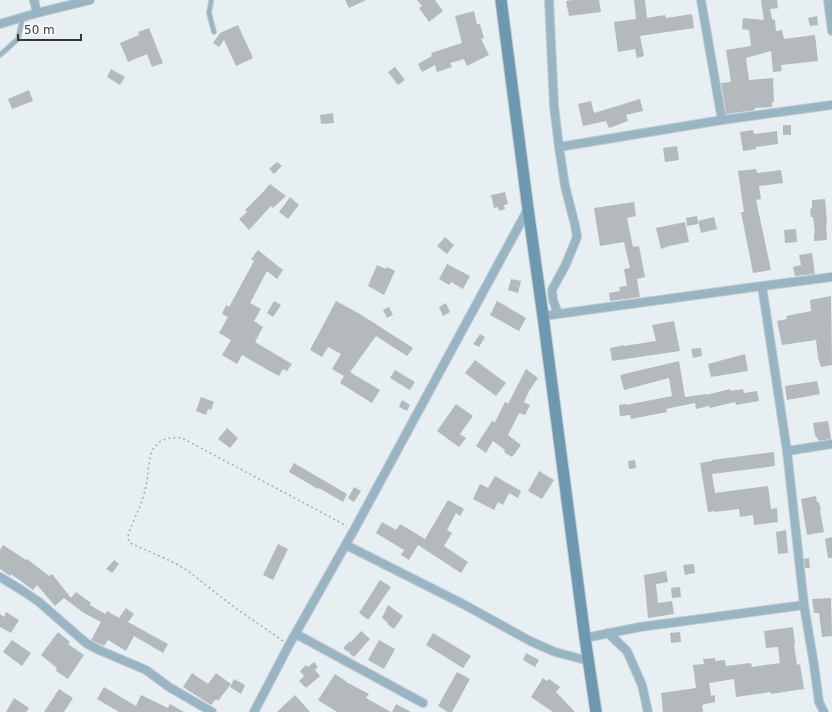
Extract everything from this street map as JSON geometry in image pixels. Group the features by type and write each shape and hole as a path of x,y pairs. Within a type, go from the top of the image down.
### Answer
{"main road":[{"path":"501,0 596,712"}],"street":[{"path":"34,0 37,13"},
{"path":"0,24 23,16 90,0"},
{"path":"549,0 554,106 565,186 577,237 566,264 552,290 553,300 558,314"},
{"path":"701,0 722,120"},
{"path":"828,0 832,31"},
{"path":"559,147 722,120 832,105"},
{"path":"254,712 528,209"},
{"path":"543,316 832,277"},
{"path":"762,286 787,451 804,604 819,702 824,712"},
{"path":"787,451 832,444"},
{"path":"346,545 465,605 530,641 572,658 589,661"},
{"path":"0,577 39,602 86,643 146,670 170,687 212,712"},
{"path":"585,638 640,627 804,604"},
{"path":"608,633 627,651 642,685 648,712"},
{"path":"296,634 423,704"}],"lane":[{"path":"210,0 210,13 214,32"},
{"path":"0,55 18,39 23,16"}],"path":[{"path":"290,645 234,607 188,571 175,563 130,543 128,538 141,504 153,448 159,442 166,439 174,437 182,438 354,530"}],"building":[{"path":"345,0 366,0 349,8"},
{"path":"417,0 435,0 443,11 429,22 419,8 422,6"},
{"path":"599,0 601,12 569,16 566,1"},
{"path":"634,0 645,0 647,18 665,15 666,18 692,14 694,28 640,36 644,56 637,58 635,49 618,52 614,22 636,19"},
{"path":"761,0 777,0 778,8 770,9 772,19 775,20 776,31 782,30 784,39 815,35 818,61 781,65 782,71 773,72 771,51 746,58 749,80 773,78 774,102 772,102 772,107 755,108 755,110 726,114 721,83 731,82 726,50 751,46 749,30 742,29 743,18 764,20"},
{"path":"474,11 477,24 480,24 484,38 481,39 489,55 467,66 464,59 450,63 452,67 437,72 435,65 422,72 418,64 432,56 431,53 462,43 455,16"},
{"path":"817,16 818,25 810,26 808,18"},
{"path":"238,25 253,58 236,66 224,40 219,47 213,43 220,33"},
{"path":"149,28 163,63 152,67 147,54 128,62 120,43 139,35 138,32"},
{"path":"395,67 405,80 398,85 388,72"},
{"path":"111,69 125,77 120,85 107,77"},
{"path":"29,90 33,101 12,109 8,99"},
{"path":"640,99 643,111 626,115 628,121 609,128 606,121 583,126 578,104 591,101 594,113"},
{"path":"333,113 334,123 321,124 320,115"},
{"path":"783,125 791,125 791,135 783,135"},
{"path":"753,130 754,134 777,131 778,144 756,147 756,149 743,151 740,132"},
{"path":"677,146 679,160 665,162 663,148"},
{"path":"277,162 282,166 274,174 269,169"},
{"path":"756,169 757,173 781,170 783,183 759,186 761,199 756,200 771,270 753,273 741,212 744,212 738,171"},
{"path":"270,184 286,196 273,208 271,206 249,230 239,219 247,212 245,210"},
{"path":"505,192 508,204 504,205 505,209 499,211 498,207 494,208 491,195"},
{"path":"290,197 299,205 288,219 279,212"},
{"path":"825,199 827,240 814,241 815,233 813,217 811,217 810,209 812,208 812,200"},
{"path":"634,202 636,216 627,218 633,247 639,246 645,277 637,279 640,297 610,301 609,293 620,291 619,287 627,286 624,269 630,268 624,242 600,246 594,208"},
{"path":"697,216 698,224 687,226 686,218"},
{"path":"714,217 717,229 701,233 698,221"},
{"path":"685,222 689,242 661,249 656,228"},
{"path":"796,229 797,242 785,243 784,230"},
{"path":"445,237 454,245 447,254 437,246"},
{"path":"258,250 283,270 277,279 267,271 250,303 261,309 254,321 263,327 255,342 292,364 287,371 283,369 279,376 242,355 237,364 222,355 231,340 219,333 228,317 222,314 226,305 229,307 254,261 251,259"},
{"path":"812,253 815,274 795,276 793,267 801,265 799,255"},
{"path":"447,264 470,276 463,289 451,282 449,285 439,279"},
{"path":"377,265 386,269 387,267 395,271 384,295 368,286"},
{"path":"511,279 521,281 518,293 508,290"},
{"path":"831,296 832,365 821,367 818,358 816,340 782,345 777,321 787,319 786,316 811,311 810,300"},
{"path":"274,301 281,305 273,317 267,313"},
{"path":"336,301 360,314 413,348 407,356 376,336 350,372 380,390 372,403 340,383 344,376 332,369 341,354 328,347 322,357 310,350"},
{"path":"497,301 526,318 519,331 490,315"},
{"path":"446,303 450,312 443,316 439,307"},
{"path":"389,307 393,315 387,318 383,310"},
{"path":"674,321 680,351 612,361 610,348 656,341 652,325"},
{"path":"480,334 485,337 479,347 473,344"},
{"path":"701,348 702,356 693,358 691,349"},
{"path":"745,354 748,371 711,377 708,364"},
{"path":"475,360 506,383 496,396 465,373"},
{"path":"679,361 685,397 706,395 730,389 730,391 743,389 744,393 757,391 759,401 736,405 735,402 710,408 709,406 696,409 695,403 666,409 667,412 631,419 630,415 620,416 619,405 672,396 669,378 624,390 620,375"},
{"path":"526,369 538,378 529,391 524,402 530,405 525,415 519,413 508,435 521,445 512,457 504,452 505,450 493,441 486,453 476,446 492,421 495,422 505,402 508,404"},
{"path":"395,370 415,382 410,390 390,378"},
{"path":"817,381 820,394 787,400 785,386"},
{"path":"201,397 214,402 211,410 208,409 206,415 196,411"},
{"path":"402,400 410,405 407,411 399,407"},
{"path":"456,404 473,416 460,434 466,438 459,447 437,431"},
{"path":"828,421 831,439 819,441 815,435 813,423"},
{"path":"227,428 238,438 230,448 218,439"},
{"path":"774,452 775,466 712,474 715,493 768,486 771,509 777,508 778,522 754,525 753,515 740,517 739,509 708,512 700,463 712,460"},
{"path":"635,460 636,468 629,469 628,461"},
{"path":"294,463 347,494 343,502 289,472"},
{"path":"539,471 554,480 542,499 528,491"},
{"path":"495,476 521,491 518,498 509,493 503,505 498,502 494,510 473,499 480,484 488,488"},
{"path":"354,487 361,491 354,502 348,498"},
{"path":"816,496 821,510 824,532 807,535 801,499"},
{"path":"448,500 464,509 460,516 456,513 447,530 452,533 444,546 468,562 461,573 418,545 409,560 401,555 404,550 376,533 382,522 396,530 400,524 425,539"},
{"path":"786,530 788,553 778,554 776,532"},
{"path":"832,537 832,558 828,558 825,539"},
{"path":"278,544 288,549 273,580 263,575"},
{"path":"3,545 26,560 27,559 49,576 52,574 71,598 76,592 91,603 90,605 105,614 107,611 119,618 126,608 134,614 128,622 168,644 163,653 134,636 126,651 108,640 104,646 91,640 101,622 84,613 64,598 55,606 37,585 33,590 11,574 10,576 0,569 0,550"},
{"path":"809,558 810,568 805,568 804,559"},
{"path":"114,560 119,564 112,573 106,569"},
{"path":"694,564 695,573 685,575 683,565"},
{"path":"666,571 668,582 656,584 658,603 672,601 674,614 648,618 644,575"},
{"path":"380,580 391,587 369,619 367,619 359,613"},
{"path":"680,587 681,597 672,598 671,588"},
{"path":"831,598 832,636 822,637 819,613 814,613 812,599"},
{"path":"388,605 403,616 394,629 382,618"},
{"path":"6,612 19,620 11,633 0,627 0,614 4,617"},
{"path":"793,627 797,665 800,664 804,689 736,697 734,679 709,683 711,696 715,695 715,702 702,705 703,712 663,712 661,693 696,688 693,665 704,664 703,659 715,658 715,661 725,660 726,666 751,663 752,667 780,663 778,647 766,648 764,631"},
{"path":"361,631 370,639 354,657 349,653 350,651 348,652 343,648"},
{"path":"58,632 70,642 68,644 84,655 68,679 56,671 57,668 41,655"},
{"path":"680,632 681,642 671,643 670,633"},
{"path":"433,633 471,656 463,668 426,645"},
{"path":"12,640 31,653 22,666 3,652"},
{"path":"379,640 395,649 384,669 368,660"},
{"path":"526,653 539,660 535,667 523,660"},
{"path":"314,662 318,667 315,670 320,676 306,688 299,681 304,676 300,671 306,665 308,667"},
{"path":"457,672 470,679 452,712 448,712 438,706"},
{"path":"192,673 208,684 216,673 231,684 218,701 216,699 211,705 183,687"},
{"path":"335,674 346,682 369,694 366,698 391,712 337,712 318,700"},
{"path":"543,678 547,681 549,679 560,687 556,692 575,712 553,712 531,697"},
{"path":"234,679 245,685 241,694 230,687"},
{"path":"104,687 136,706 141,695 168,708 170,704 184,712 119,712 97,699"},
{"path":"59,689 73,698 64,712 44,712"},
{"path":"295,695 310,712 277,712"},
{"path":"14,698 29,708 26,712 6,712"},
{"path":"396,704 411,712 392,712"}]}
